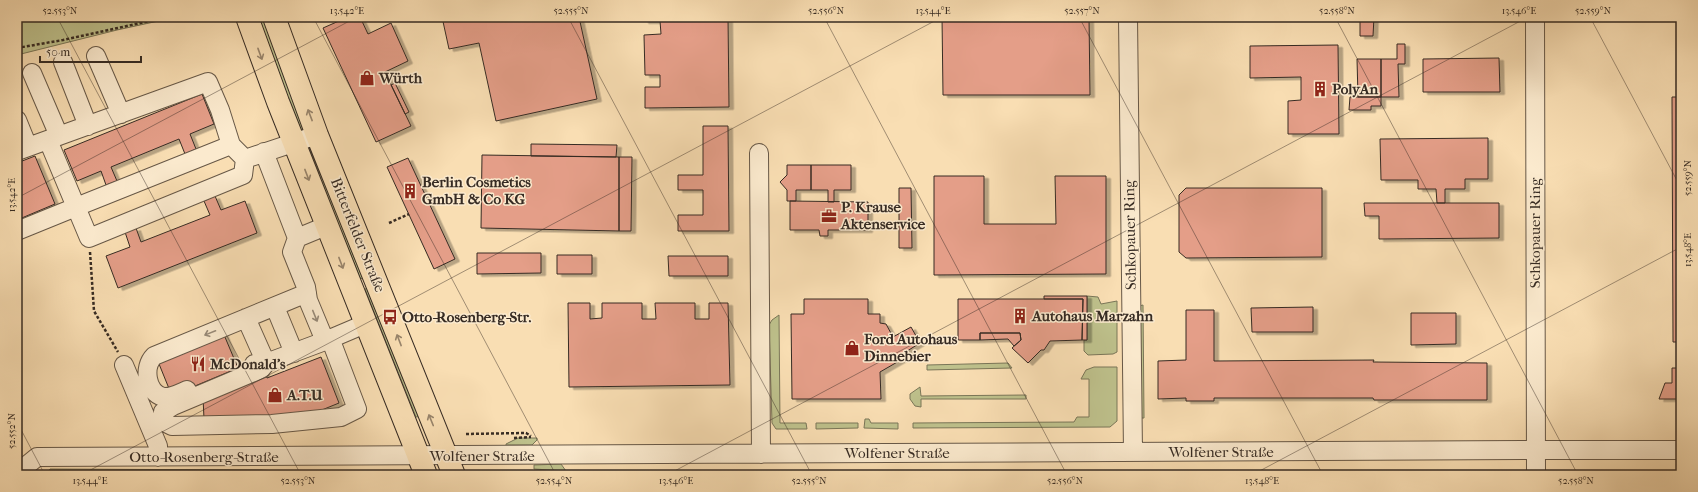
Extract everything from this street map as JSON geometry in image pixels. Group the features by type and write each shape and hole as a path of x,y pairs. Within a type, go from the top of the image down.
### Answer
{"main road":[{"name":"Bitterfelder Straße","path":"247,17 326,226 422,465"},
{"name":"Bitterfelder Straße","path":"274,17 317,135 450,465"}],"street":[{"name":"Schkopauer Ring","path":"1128,17 1133,452"},
{"name":"Schkopauer Ring","path":"1535,17 1536,475"},
{"path":"96,56 120,114"},
{"path":"63,62 88,126"},
{"path":"32,73 76,207 89,238 244,167 264,152 317,135"},
{"path":"17,120 23,149 208,82 220,110 231,145 244,167"},
{"path":"17,231 231,145"},
{"path":"158,425 272,424 341,417 357,409 307,293 292,252 297,238 264,152"},
{"path":"759,153 761,454"},
{"path":"297,238 326,226"},
{"path":"351,290 376,280"},
{"path":"307,293 154,356 149,361 147,368 150,386 157,394 164,397 173,396 254,364 266,363 294,353 365,324"},
{"path":"275,307 294,353"},
{"path":"246,318 266,363"},
{"path":"158,457 158,425 163,412 173,406 261,369 266,363"},
{"path":"124,365 158,425"},
{"name":"Wolfener Straße","path":"422,465 761,454 1681,450"},
{"name":"Otto-Rosenberg-Straße","path":"26,475 26,466 36,457 158,457 422,465"}],"path":[{"path":"17,48 63,40 168,17"},
{"path":"388,223 408,214"},
{"path":"89,238 94,311 124,365"},
{"path":"466,434 526,433 531,437"}],"green space":[{"path":"17,17 177,17 117,30 17,55"},
{"path":"254,17 267,17 306,131 300,133"},
{"path":"304,145 309,146 318,170 340,209 365,279 360,278 349,250 335,225"},
{"path":"371,287 423,416 416,417 365,289"},
{"path":"1087,296 1098,297 1101,304 1117,301 1117,352 1113,354 1088,355 1084,351 1084,340 1087,340"},
{"path":"1143,305 1144,418 1139,418 1139,306"},
{"path":"779,315 780,423 806,423 807,429 776,429 772,423 769,325 772,320"},
{"path":"1008,363 1012,368 927,370 927,365"},
{"path":"1094,367 1117,367 1117,421 1110,427 913,428 913,423 1074,422 1077,417 1089,417 1089,379 1081,379 1086,370"},
{"path":"920,387 921,396 1026,395 1026,399 921,399 921,407 915,406 910,399 910,394"},
{"path":"865,419 869,419 871,423 898,423 898,429 864,428"},
{"path":"816,423 858,423 858,428 816,429"},
{"path":"518,438 537,438 537,440 532,445 506,445"},
{"path":"561,464 566,471 534,469 534,465"},
{"path":"50,469 261,470 325,474 399,475 45,475"}],"building":[{"name":"Würth","path":"348,17 360,17 368,34 391,23 408,61 385,72 411,126 376,142 323,28"},
{"path":"442,17 579,17 597,99 496,121 479,43 449,49"},
{"path":"644,17 728,17 729,107 645,108 645,87 660,87 660,75 645,75 644,35 661,34 660,21 644,21"},
{"path":"942,17 1089,17 1090,95 943,95"},
{"path":"1360,17 1374,17 1373,36 1360,36"},
{"path":"1397,44 1405,44 1405,64 1398,64 1399,97 1381,97 1381,59 1397,59"},
{"name":"PolyAn","path":"1338,45 1339,134 1288,134 1288,101 1301,100 1301,77 1250,78 1250,46"},
{"path":"1499,58 1500,92 1423,92 1423,59"},
{"path":"1357,59 1381,59 1381,97 1358,97"},
{"path":"395,83 409,112 405,114 391,85"},
{"path":"202,94 214,124 190,134 196,149 185,154 179,139 111,167 117,181 106,185 101,171 77,181 64,150"},
{"path":"1350,97 1381,97 1381,106 1371,106 1371,110 1349,110"},
{"path":"1672,97 1681,97 1681,342 1673,342"},
{"path":"703,126 728,126 729,231 678,231 678,215 703,215 703,190 678,190 678,175 703,175"},
{"path":"1488,138 1488,179 1465,179 1465,189 1445,189 1445,203 1437,203 1436,189 1418,189 1418,180 1381,180 1380,139"},
{"path":"531,144 617,145 616,157 531,156"},
{"path":"482,155 619,157 619,231 481,228"},
{"path":"35,156 55,204 17,220 17,163"},
{"path":"619,157 632,157 631,231 619,231"},
{"name":"Berlin Cosmetics GmbH & Co KG","path":"408,158 455,259 434,269 387,167"},
{"path":"787,165 811,165 811,190 796,190 796,201 787,201 787,190 780,182 787,175"},
{"path":"811,165 851,165 851,190 834,190 834,202 828,202 828,190 811,190"},
{"path":"934,176 984,176 984,224 1056,224 1055,176 1106,176 1106,274 934,275"},
{"path":"899,188 911,188 912,248 899,248"},
{"path":"1186,188 1322,188 1322,257 1186,258 1179,252 1179,195"},
{"path":"215,196 221,210 245,201 257,233 118,288 106,256 130,247 125,232 136,228 141,242 210,215 204,201"},
{"name":"P. Krause Aktenservice","path":"790,201 868,202 868,230 828,230 828,236 820,236 819,230 790,230"},
{"path":"1364,203 1499,203 1499,238 1379,239 1379,216 1365,216"},
{"path":"477,253 541,253 541,273 477,274"},
{"path":"557,255 592,255 592,274 557,274"},
{"path":"668,256 728,256 728,276 669,276"},
{"path":"1044,296 1087,296 1087,340 1082,340 1083,299 1044,299"},
{"name":"Ford Autohaus Dinnebier","path":"804,299 868,299 868,314 880,314 880,323 886,324 893,337 911,327 920,343 904,353 906,357 880,372 881,399 792,399 791,314 804,314"},
{"name":"Autohaus Marzahn","path":"958,299 1083,299 1082,340 1050,341 1044,350 1041,350 1028,363 1012,348 1021,340 1020,333 980,333 980,340 958,340"},
{"path":"568,303 590,303 590,319 602,318 602,303 642,303 642,319 656,319 655,303 695,303 695,319 709,319 709,303 728,303 730,385 569,387"},
{"path":"1313,307 1313,332 1252,332 1251,308"},
{"path":"1186,310 1214,310 1214,361 1374,360 1373,362 1487,363 1487,400 1214,398 1214,401 1186,401 1186,398 1158,399 1158,361 1186,360"},
{"path":"1411,313 1456,313 1456,344 1411,345"},
{"name":"McDonald's","path":"222,330 238,368 183,391 170,391 157,359"},
{"path":"980,333 1020,333 1021,340 1014,346 1008,339 980,340"},
{"path":"321,357 339,403 307,416 204,419 203,397 264,372 267,378"},
{"path":"1672,368 1681,368 1681,399 1659,399 1665,383 1672,383"}],"place":[{"name":"Würth","path":"367,78"},
{"name":"PolyAn","path":"1320,89"},
{"name":"Berlin Cosmetics GmbH & Co KG","path":"410,191"},
{"name":"P. Krause Aktenservice","path":"829,216"},
{"name":"Autohaus Marzahn","path":"1020,316"},
{"name":"Otto-Rosenberg-Str.","path":"390,317"},
{"name":"Ford Autohaus Dinnebier","path":"852,348"},
{"name":"McDonald's","path":"198,364"},
{"name":"A.T.U","path":"275,395"}]}
